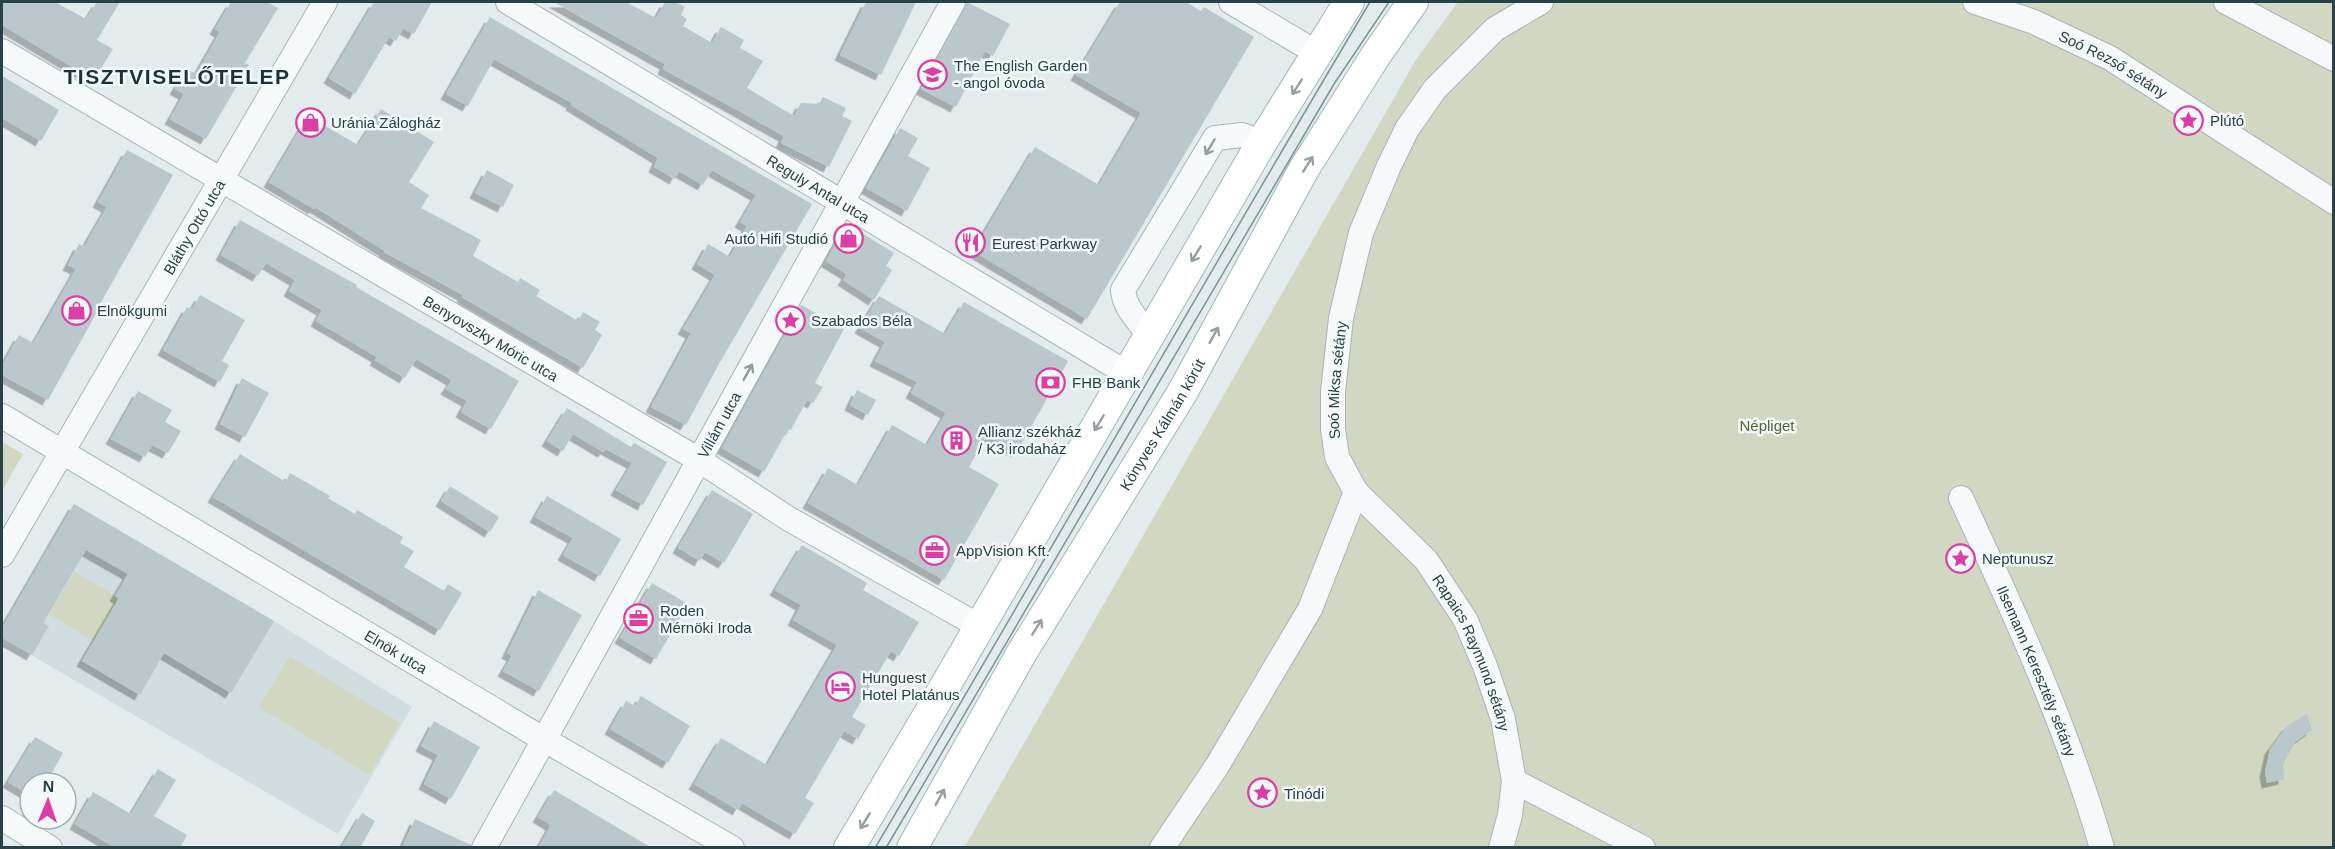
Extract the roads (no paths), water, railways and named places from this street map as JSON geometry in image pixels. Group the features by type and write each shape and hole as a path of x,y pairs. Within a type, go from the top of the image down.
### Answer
{"main road":[{"path":"849,848 1262,142 1349,2"},
{"name":"Könyves Kálmán körút","path":"912,848 1021,654 1182,393 1304,170 1376,55 1413,2"}],"street":[{"name":"Bláthy Ottó utca","path":"2,555 325,2"},
{"name":"Reguly Antal utca","path":"508,2 1128,374"},
{"name":"Villám utca","path":"483,848 953,2"},
{"path":"1231,2 1318,54"},
{"name":"Soó Miksa sétány","path":"1356,492 1337,457 1333,429 1333,392 1341,318 1361,234 1389,165 1407,129 1435,89 1495,29 1541,2"},
{"name":"Soó Rezső sétány","path":"1975,2 2034,22 2110,58 2334,202"},
{"path":"2226,2 2334,60"},
{"name":"Benyovszky Móric utca","path":"2,51 699,460 789,519 979,626"},
{"path":"1148,335 1124,302 1123,290 1215,138 1242,135 1262,142"},
{"name":"Elnök utca","path":"2,416 543,739 732,848"},
{"path":"1162,848 1217,766 1310,609 1356,492"},
{"name":"Rapaics Raymund sétány","path":"1356,492 1426,560 1465,619 1485,666 1503,719 1514,782 1510,814 1501,848"},
{"name":"Ilsemann Keresztély sétány","path":"1961,498 2048,692 2089,804 2102,848"},
{"path":"1514,782 1643,848"},
{"path":"2,818 50,848"}],"tram line":[{"path":"875,848 1370,2"},
{"path":"886,848 1334,84 1389,2"}],"place":[{"name":"The English Garden - angol óvoda","path":"933,74"},
{"name":"Plútó","path":"2189,120"},
{"name":"Uránia Zálogház","path":"310,122"},
{"name":"Autó Hifi Studió","path":"849,238"},
{"name":"Eurest Parkway","path":"971,243"},
{"name":"Elnökgumi","path":"76,310"},
{"name":"Szabados Béla","path":"790,320"},
{"name":"FHB Bank","path":"1051,382"},
{"name":"Allianz székház / K3 irodaház","path":"957,440"},
{"name":"AppVision Kft.","path":"935,550"},
{"name":"Neptunusz","path":"1961,558"},
{"name":"Roden Mérnöki Iroda","path":"639,619"},
{"name":"Hunguest Hotel Platánus","path":"841,686"},
{"name":"Tinódi","path":"1263,793"}],"district":[{"name":"TISZTVISELŐTELEP","path":"177,76"}],"park label":[{"name":"Népliget","path":"1767,425"}]}
